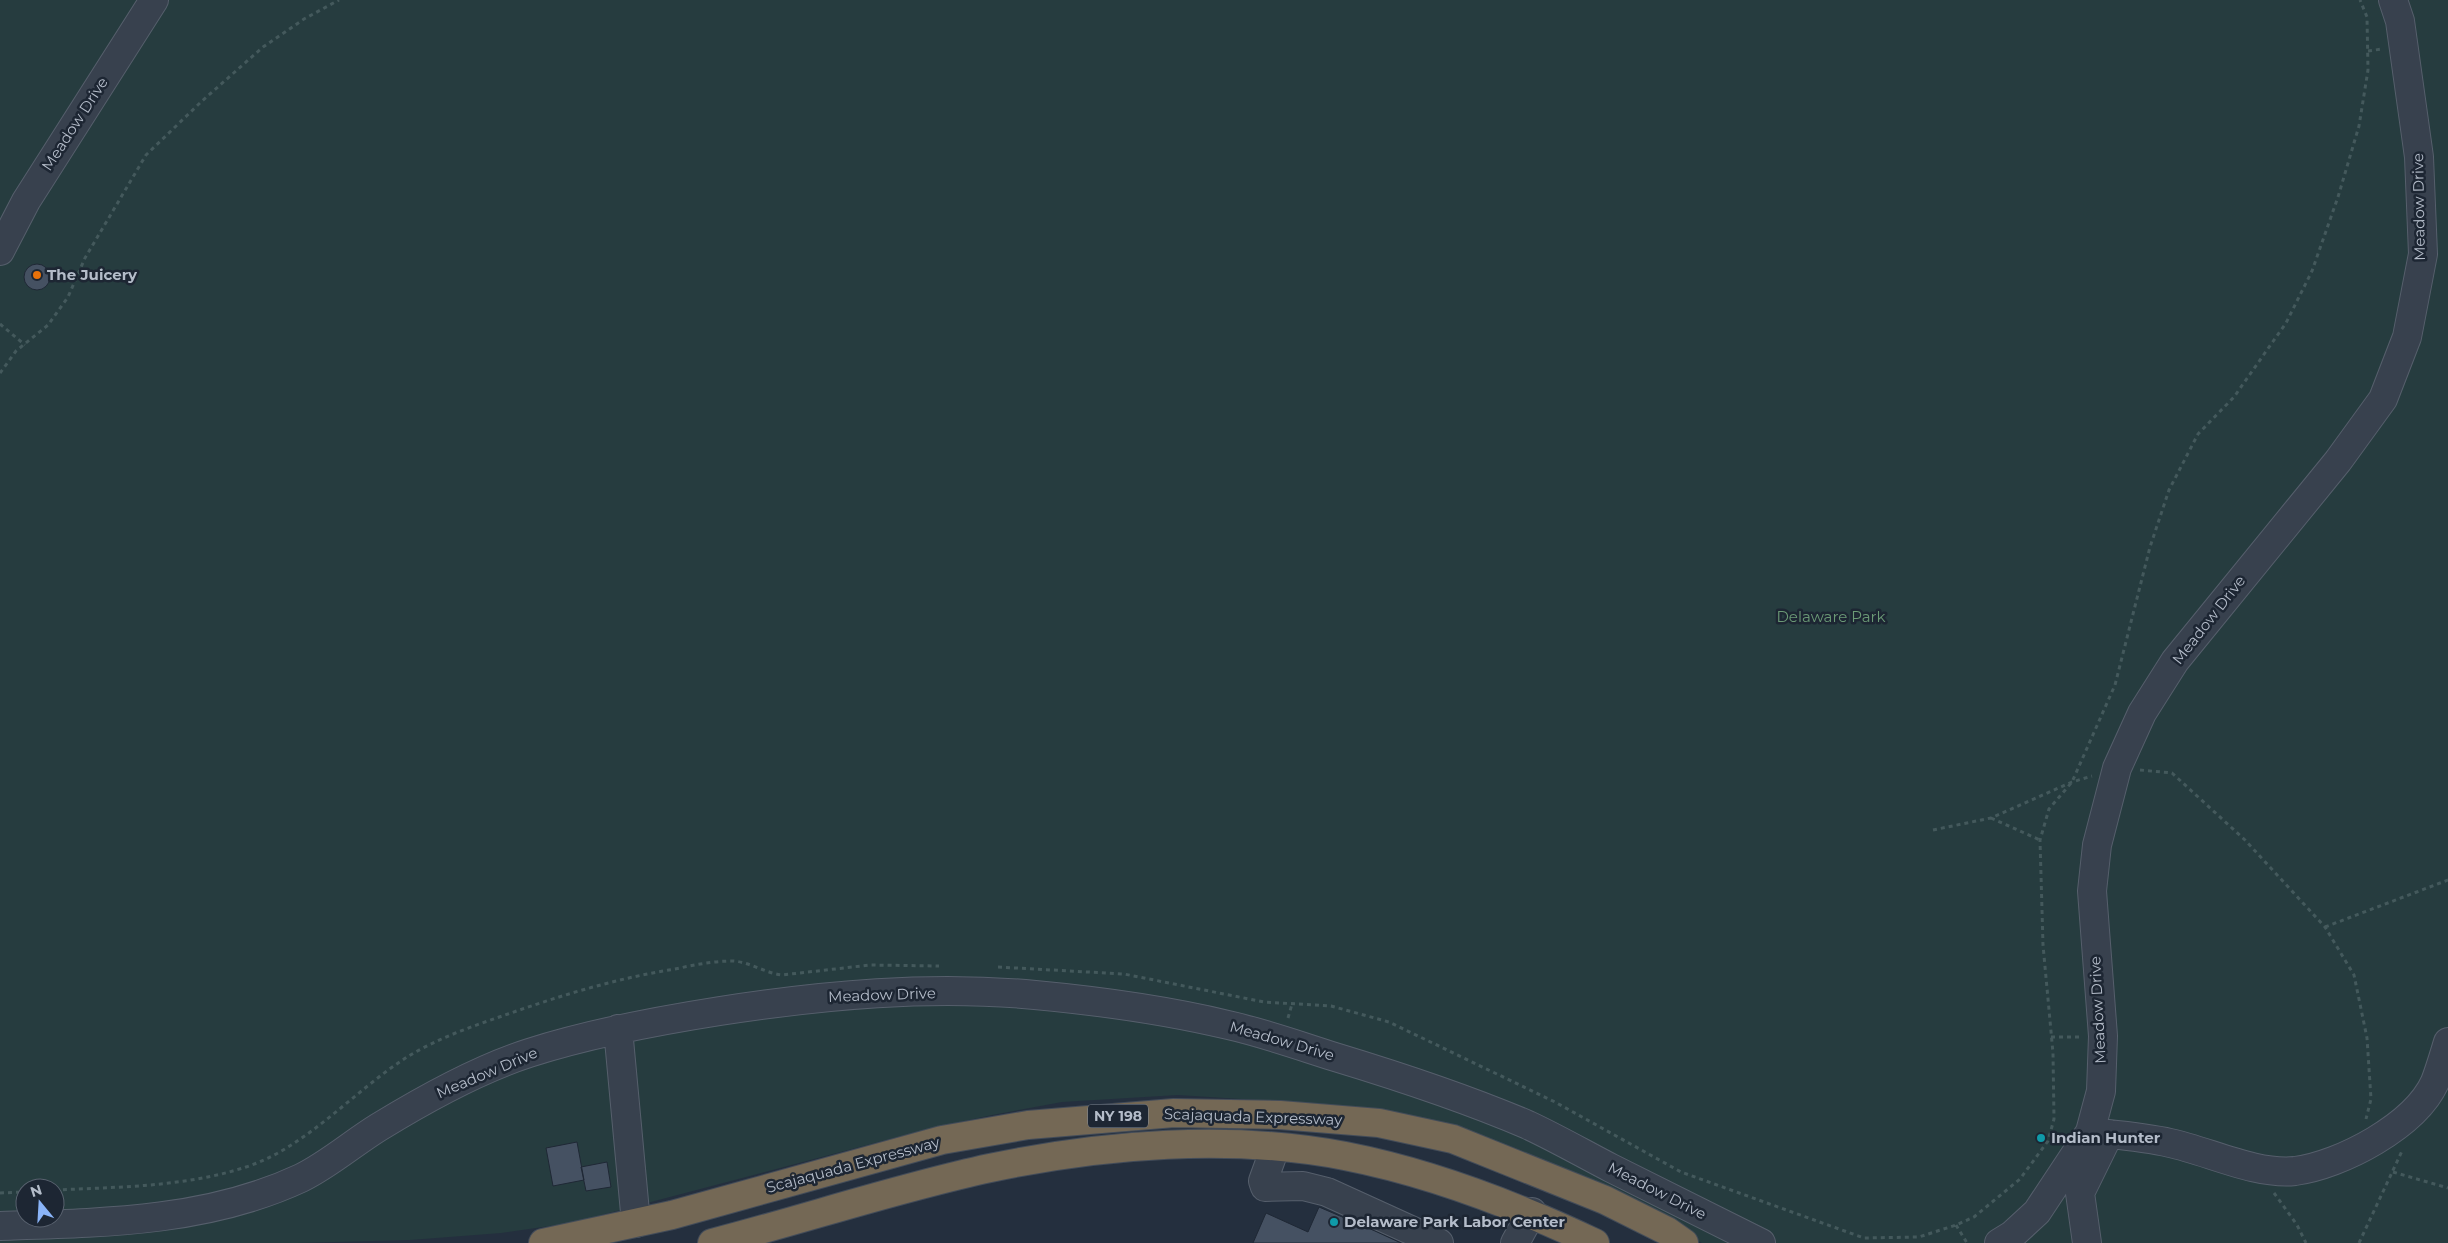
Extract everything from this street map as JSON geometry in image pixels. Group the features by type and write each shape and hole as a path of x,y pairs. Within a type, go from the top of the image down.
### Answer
{"highway":[{"name":"Scajaquada Expressway","path":"543,1243 636,1223 942,1140 1028,1125 1174,1113 1280,1115 1379,1123 1452,1139 1605,1200 1667,1231 1684,1243"},
{"name":"Scajaquada Expressway","path":"712,1243 990,1168 1065,1154 1137,1146 1250,1145 1345,1156 1448,1182 1532,1212 1595,1243"}],"street":[{"name":"Meadow Drive","path":"0,251 26,201 154,0"},
{"name":"Meadow Drive","path":"1999,1243 2012,1235 2037,1212 2100,1133 2103,1036 2092,891 2097,845 2117,768 2142,713 2176,661 2338,461 2383,399 2408,337 2423,254 2420,176 2400,21 2393,0"},
{"path":"0,222 26,201"},
{"name":"Meadow Drive","path":"0,1226 158,1217 198,1212 247,1200 306,1176 380,1127 451,1087 526,1054 618,1030 713,1012 851,994 961,992 1032,994 1096,1002 1229,1025 1384,1071 1532,1127 1761,1243"},
{"path":"618,1030 636,1223"},
{"path":"2087,1243 2080,1193 2100,1133 2169,1143 2254,1168 2294,1171 2343,1158 2358,1151 2373,1143 2412,1113 2434,1083 2448,1042"},
{"path":"1275,1148 1263,1181 1265,1187 1303,1186 1327,1192 1439,1243"},
{"path":"1515,1243 1532,1212"}],"path":[{"path":"0,373 16,351 48,326 68,297 85,258 146,155 202,101 263,47 304,19 338,0"},
{"path":"988,967 1037,968 1124,974 1264,1002 1331,1006 1389,1022 1555,1102 1681,1172 1864,1238 1919,1237 1956,1226 1974,1217 2020,1179 2048,1141 2054,1120 2051,1038 2043,944 2040,840 2050,809 2072,782 2115,685 2150,547 2169,490 2198,434 2234,397 2286,323 2312,271 2338,197 2359,126 2368,70 2367,17 2360,0"},
{"path":"0,324 24,344"},
{"path":"1933,830 1991,818 2072,782 2117,768 2172,773 2245,840 2325,927 2354,975 2367,1038 2371,1099 2358,1151"},
{"path":"1991,818 2040,840"},
{"path":"2325,927 2448,880"},
{"path":"65,1190 138,1186 206,1176 247,1167 298,1140 370,1083 418,1051 486,1021 558,996 610,982 652,972 719,961 745,963 769,973 782,974 870,965 949,966"},
{"path":"2051,1038 2103,1036"},
{"path":"2359,1243 2404,1145"},
{"path":"2254,1168 2297,1225 2306,1243"},
{"path":"2393,1172 2448,1188"},
{"path":"0,1193 15,1192"},
{"path":"1956,1226 1966,1243"}],"green space":[{"name":"Delaware Park","path":"0,0 2448,0 2448,1243 1702,1243 1645,1212 1303,1103 1178,1095 1062,1102 992,1115 924,1130 571,1223 501,1233 410,1240 298,1243 0,1243"}],"building":[{"name":"The Juicery","path":"37,264 46,268 50,277 46,286 37,290 28,286 24,277 28,268"},
{"path":"577,1142 584,1180 553,1186 546,1148"},
{"path":"607,1162 611,1187 586,1191 581,1167"},
{"name":"Delaware Park Labor Center","path":"1319,1207 1401,1243 1253,1243 1266,1213 1308,1232"}],"place":[{"name":"The Juicery","path":"37,275"},
{"name":"Indian Hunter","path":"2041,1138"},
{"name":"Delaware Park Labor Center","path":"1334,1222"}]}
